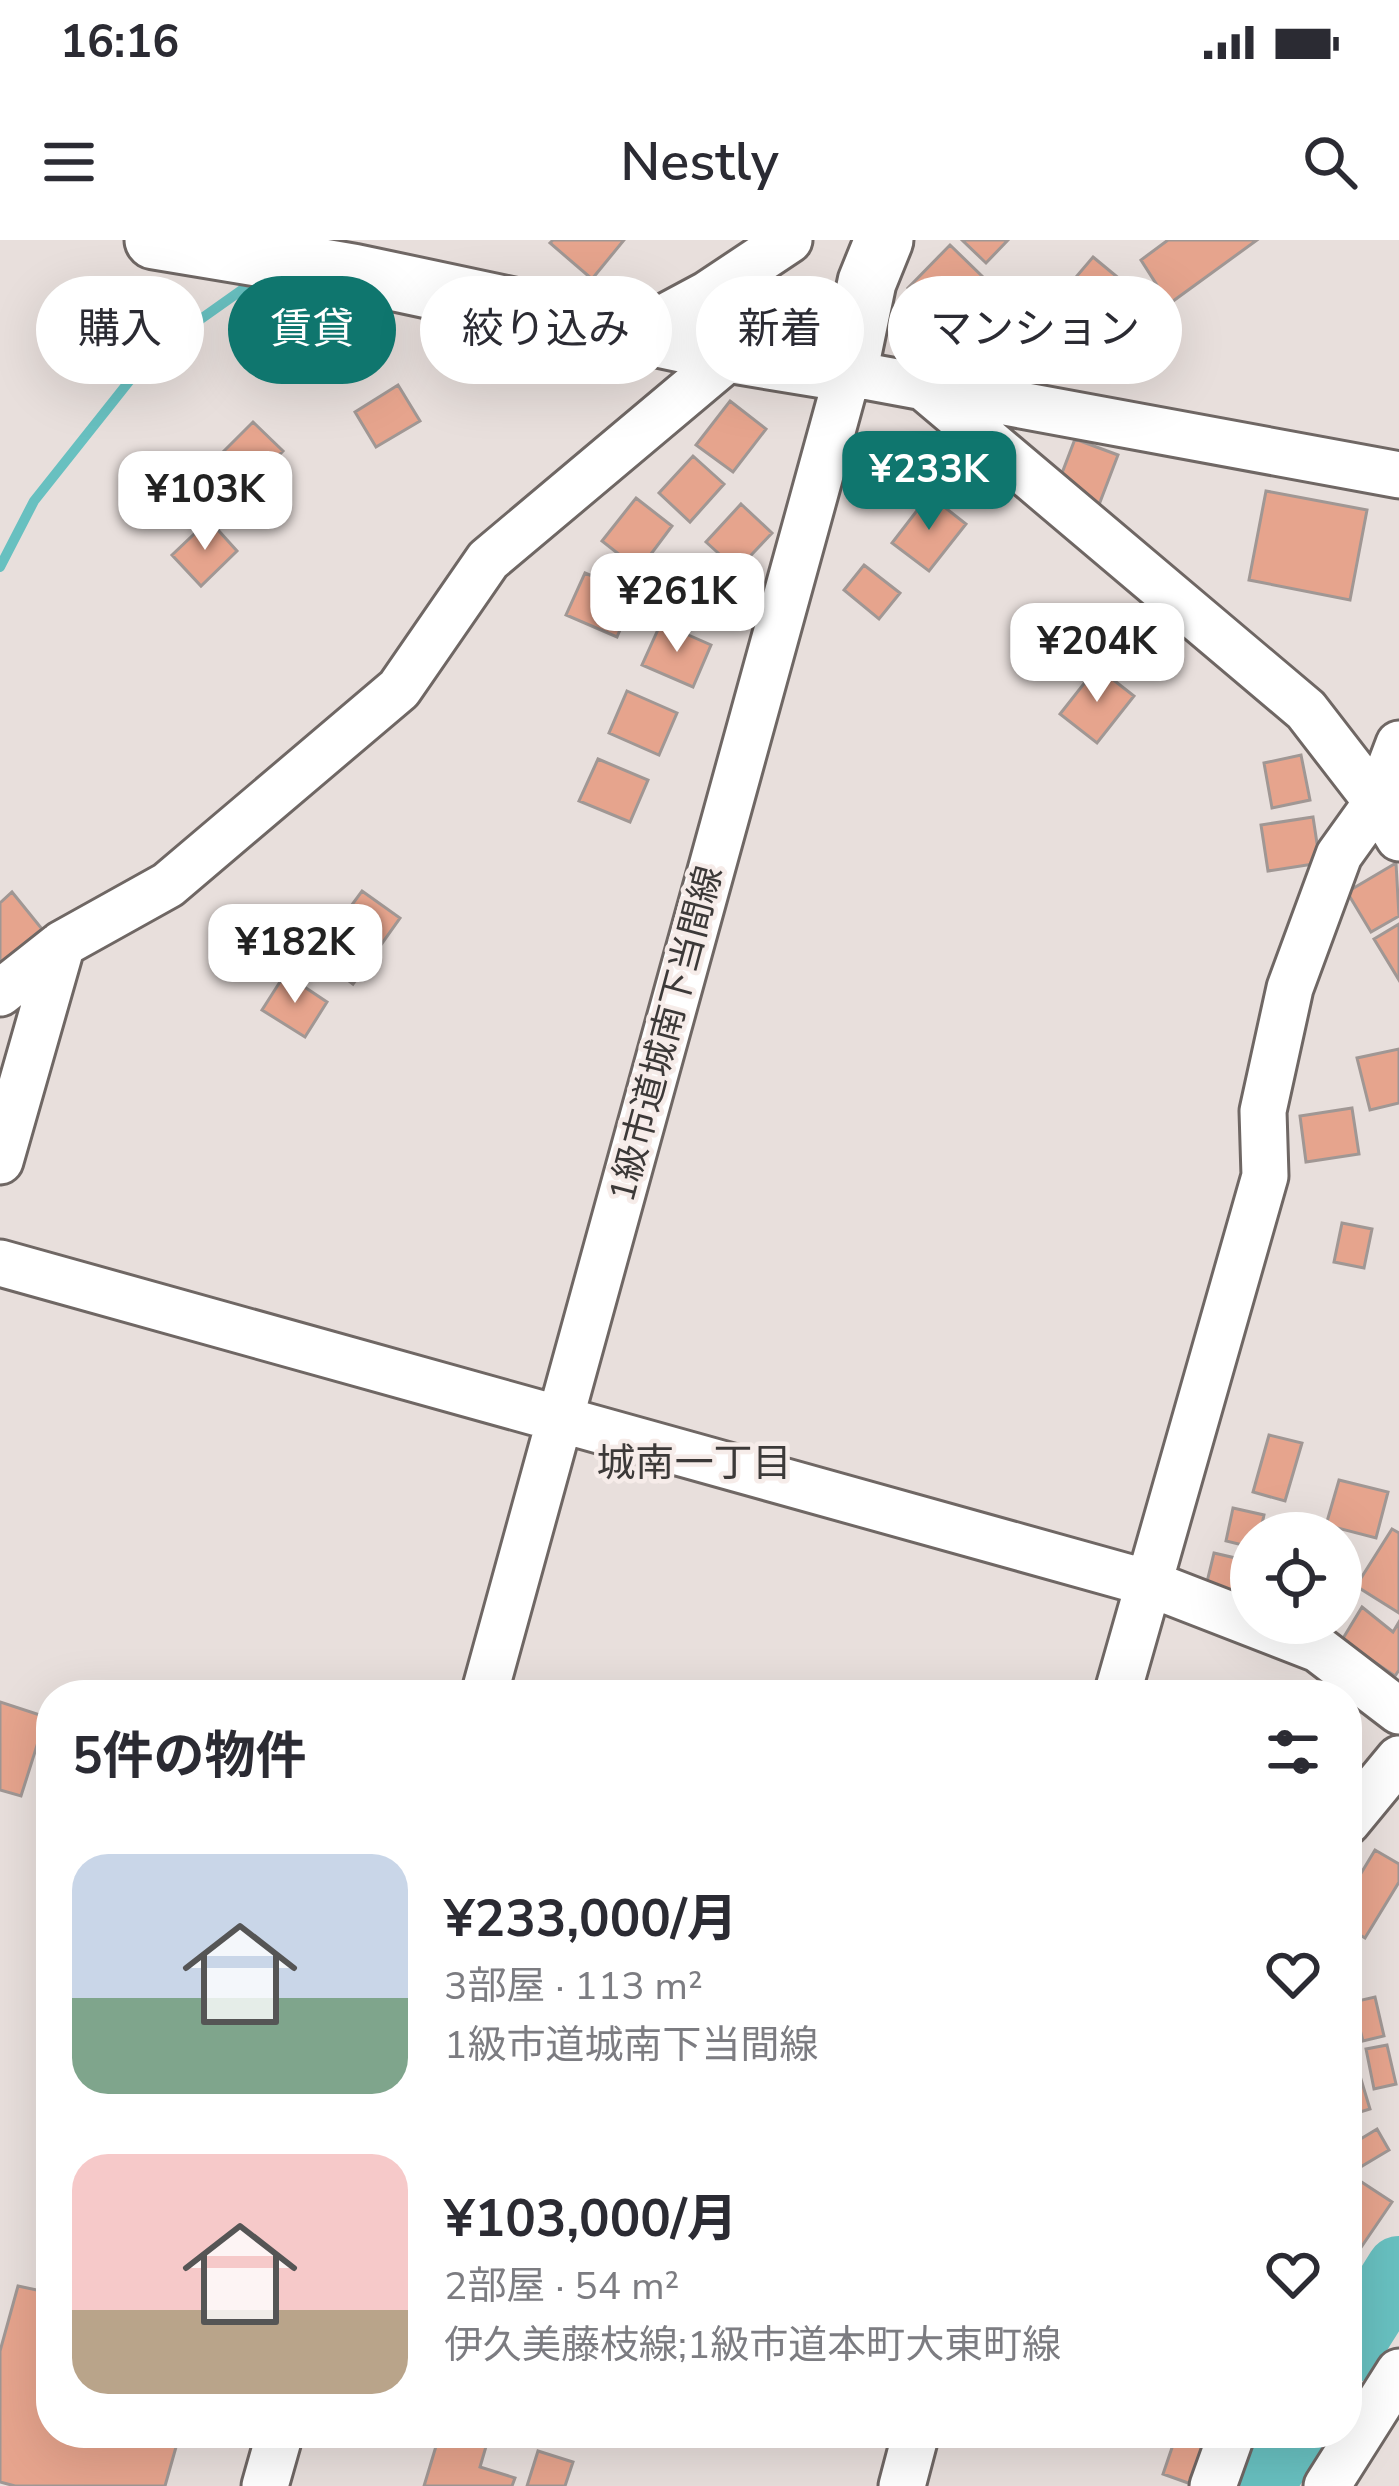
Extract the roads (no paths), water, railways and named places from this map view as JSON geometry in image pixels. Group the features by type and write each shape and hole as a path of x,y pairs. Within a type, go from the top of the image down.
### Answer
{"main road":[{"path":"154,240 420,287"},
{"path":"864,297 884,240"}],"street":[{"path":"672,314 708,294 765,245"},
{"path":"864,377 1399,475"},
{"path":"0,993 62,944 168,885 399,689 488,560 697,384"},
{"name":"1級市道城南下当間線","path":"488,1680 845,384"},
{"path":"923,387 1306,710 1388,820"},
{"path":"1121,1680 1265,1176 1264,1111 1290,988 1339,856 1388,820 1399,744"},
{"path":"0,1161 62,944"},
{"path":"0,1263 1148,1583 1318,1649 1358,1680"},
{"path":"1362,1683 1399,1712"},
{"path":"1362,1804 1399,1760"},
{"path":"1362,2431 1399,2372"},
{"path":"265,2486 276,2448"},
{"path":"902,2486 912,2448"},
{"path":"1213,2486 1227,2448"},
{"path":"1327,2486 1351,2448"}],"waterway":[{"path":"0,567 34,501 150,355 228,300"},
{"path":"1362,2328 1399,2269"},
{"path":"1260,2486 1285,2448"}],"district":[{"name":"城南一丁目","path":"694,1463"}]}
